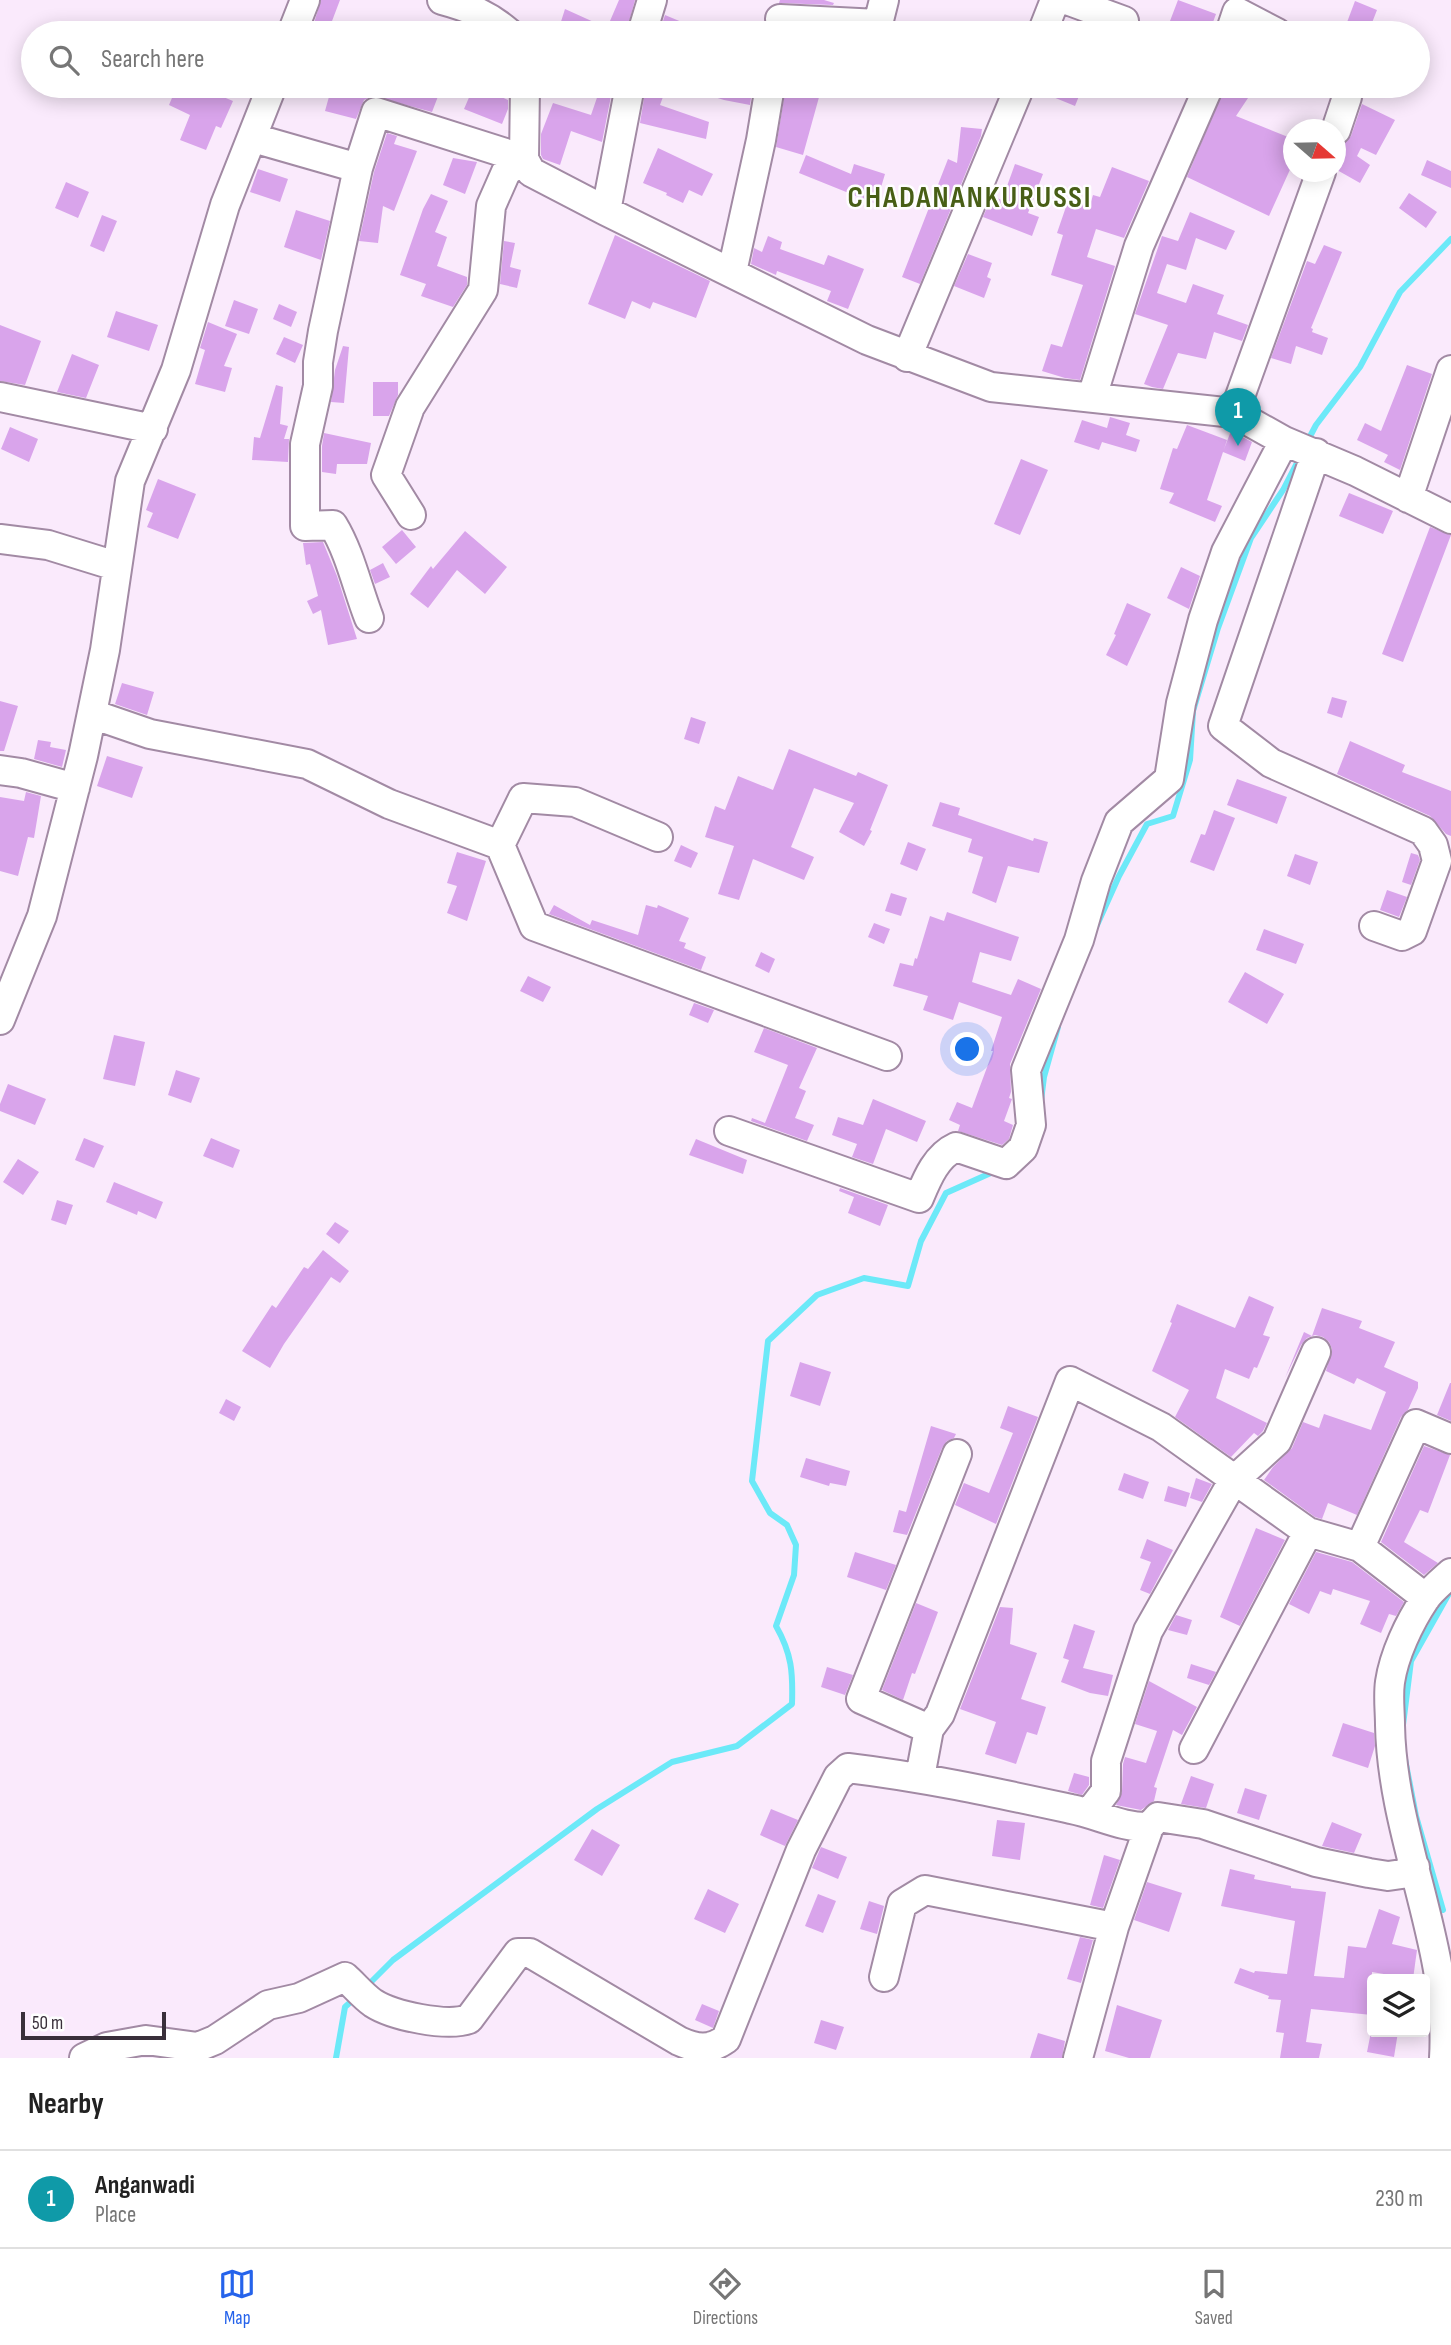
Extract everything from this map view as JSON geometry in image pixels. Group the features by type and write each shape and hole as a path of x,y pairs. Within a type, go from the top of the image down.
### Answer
{"street":[{"path":"297,21 305,0"},
{"path":"442,0 474,4 496,21"},
{"path":"646,21 652,0"},
{"path":"879,21 884,0"},
{"path":"1047,21 1055,0"},
{"path":"1067,0 1124,21"},
{"path":"1236,10 1256,21"},
{"path":"781,17 836,21"},
{"path":"0,1020 42,916 75,788 105,650 130,481 153,429 189,330 225,205 268,98"},
{"path":"525,98 524,159 531,172 867,340 991,387 1234,413 1451,519"},
{"path":"606,211 628,98"},
{"path":"733,272 768,98"},
{"path":"907,357 1015,98"},
{"path":"1092,397 1139,246 1204,98"},
{"path":"1339,119 1347,98"},
{"path":"369,618 345,545 333,525 304,526 303,482 305,444 318,386 318,362 323,331 358,167 376,112 524,159"},
{"path":"253,138 358,167"},
{"path":"411,515 386,475 410,407 483,290 491,206 506,172 524,159"},
{"path":"1234,413 1317,182"},
{"path":"1408,498 1451,370"},
{"path":"0,397 153,429"},
{"path":"1299,446 1223,726 1272,763 1423,831 1433,845 1437,861 1412,931 1402,936 1374,926"},
{"path":"729,1131 919,1198 929,1175 946,1152 956,1147 1006,1164 1023,1148 1031,1125 1026,1070 1079,940 1096,881 1119,822 1169,779 1181,703 1203,620 1226,552 1299,446"},
{"path":"0,539 48,545 116,566"},
{"path":"92,714 150,734 307,764 389,804 500,845 534,926 887,1056"},
{"path":"0,770 75,788"},
{"path":"500,845 523,798 575,802 658,837"},
{"path":"1088,1812 1106,1791 1106,1761 1148,1631 1233,1481 1277,1441 1316,1352"},
{"path":"920,1777 929,1729 940,1714 1070,1381 1161,1427 1308,1532 1360,1547 1426,1598"},
{"path":"1360,1547 1416,1424 1451,1439"},
{"path":"929,1729 861,1699 957,1454"},
{"path":"1194,1749 1308,1532"},
{"path":"1444,2058 1447,2040 1441,1924 1415,1867 1396,1793 1391,1741 1390,1683 1402,1643 1426,1598 1451,1573"},
{"path":"84,2058 107,2047 146,2040 198,2047 215,2040 268,2005 299,1998 345,1977 375,2004 428,2020 457,2023 469,2019 517,1953 530,1953 679,2041 694,2048 707,2049 726,2039 801,1850 838,1777 848,1768 920,1777 1088,1812 1135,1828 1149,1827"},
{"path":"1078,2058 1114,1927 1149,1827 1158,1817 1203,1824 1316,1861 1369,1873 1402,1874 1415,1867"},
{"path":"884,1977 902,1904 925,1889 1114,1927"}],"building":[{"path":"321,0 340,0 332,21 315,21"},
{"path":"619,0 635,0 629,21 610,21"},
{"path":"780,0 824,0 834,3 779,3"},
{"path":"1178,0 1216,14 1213,21 1170,21"},
{"path":"1355,1 1377,10 1373,21 1348,21"},
{"path":"565,9 592,21 561,21"},
{"path":"665,15 679,21 663,21"},
{"path":"172,98 226,98 233,101 221,128 216,126 206,150 180,140 190,115 169,105"},
{"path":"329,98 368,98 364,100 356,119 325,111"},
{"path":"380,98 437,98 432,112"},
{"path":"469,98 508,100 508,109 502,124 464,109"},
{"path":"597,98 611,98 602,142 571,131 560,165 543,159 541,134 553,103 591,115"},
{"path":"644,98 663,98 660,105 709,122 706,139 640,123"},
{"path":"718,98 751,98 750,105"},
{"path":"784,98 819,98 803,155 776,147"},
{"path":"1056,98 1078,98 1075,106"},
{"path":"1220,98 1248,98 1236,116 1283,135 1284,182 1269,216 1187,177"},
{"path":"1362,104 1395,120 1376,155 1361,148 1357,156 1370,165 1360,183 1346,175 1346,142 1351,136"},
{"path":"961,127 982,129 981,136 920,284 902,277 948,159 957,163"},
{"path":"387,133 397,136 394,144 417,151 394,211 383,206 378,243 359,241 374,172"},
{"path":"658,148 713,174 702,196 689,190 683,203 643,183"},
{"path":"806,155 851,174 854,164 885,174 876,204 799,173"},
{"path":"453,158 477,162 465,194 443,185"},
{"path":"1427,160 1451,171 1451,188 1421,175"},
{"path":"1015,164 1043,174 1028,213 1039,217 1032,236 983,217 992,196 1002,200"},
{"path":"1112,167 1149,181 1124,238 1096,229 1087,257 1115,266 1080,380 1065,378 1042,371 1051,344 1062,347 1083,285 1051,275 1063,235 1057,233 1069,198 1090,205 1093,195 1100,197"},
{"path":"258,169 288,179 280,202 250,192"},
{"path":"66,182 89,192 78,218 55,208"},
{"path":"1409,193 1437,212 1426,228 1399,208"},
{"path":"431,194 448,201 435,232 447,237 437,266 467,277 467,285 453,307 421,296 426,284 400,275 423,209"},
{"path":"296,210 330,221 321,260 284,247"},
{"path":"1190,212 1235,231 1226,250 1196,238 1186,270 1167,264 1157,293 1186,303 1193,284 1224,295 1217,314 1248,325 1242,341 1214,332 1206,359 1178,353 1163,389 1152,387 1144,384 1168,325 1135,314 1162,236 1178,241"},
{"path":"102,215 117,221 104,252 90,246"},
{"path":"615,235 710,281 696,318 653,302 650,309 632,301 625,319 588,304"},
{"path":"768,236 782,242 780,249 824,265 828,255 864,269 848,309 827,301 831,291 777,271 776,275 751,264 754,248 762,252"},
{"path":"504,241 515,243 510,267 521,270 517,288 500,284"},
{"path":"1324,245 1342,252 1311,328 1312,332 1328,338 1322,355 1296,346 1291,364 1271,358 1307,261 1315,264"},
{"path":"968,254 992,263 987,277 991,279 984,298 954,286"},
{"path":"234,300 258,309 249,334 225,326"},
{"path":"279,304 297,312 291,327 273,319"},
{"path":"116,311 158,325 149,351 107,337"},
{"path":"208,322 237,334 224,366 232,368 225,392 195,384 205,350 200,348"},
{"path":"0,325 41,341 25,385 0,381"},
{"path":"284,337 303,345 295,363 276,354"},
{"path":"343,346 349,347 344,403 331,402 335,370"},
{"path":"72,354 99,365 86,398 57,392"},
{"path":"1407,365 1432,374 1400,470 1384,462 1388,455 1357,440 1365,423 1381,431"},
{"path":"373,382 398,382 398,395 389,416 373,416"},
{"path":"276,385 283,387 280,424 288,426 284,439 289,439 288,462 252,460 254,437 260,438"},
{"path":"1110,417 1130,423 1126,435 1140,440 1136,452 1102,442 1099,450 1074,442 1082,420 1107,428"},
{"path":"1187,425 1227,440 1224,449 1231,431 1252,442 1245,461 1223,452 1207,500 1222,506 1215,522 1169,503 1174,493 1160,489 1173,448 1177,449"},
{"path":"10,427 38,439 29,462 1,449"},
{"path":"324,433 371,443 367,464 337,464 336,474 322,472"},
{"path":"1021,459 1048,470 1020,535 994,524"},
{"path":"158,479 196,494 178,539 147,527 153,513 146,510"},
{"path":"1349,493 1393,511 1383,534 1339,516"},
{"path":"1430,527 1451,535 1403,662 1382,654"},
{"path":"402,530 416,547 396,564 382,547"},
{"path":"465,531 507,567 485,594 457,570 428,608 410,594 431,566 433,569"},
{"path":"323,542 357,639 328,645 321,610 313,614 307,601 318,596 310,564 306,565 303,543"},
{"path":"383,563 390,577 375,584 370,570"},
{"path":"1181,567 1200,576 1189,609 1167,598"},
{"path":"1127,603 1151,614 1127,666 1106,655"},
{"path":"122,683 154,692 147,715 115,704"},
{"path":"1332,697 1347,701 1342,718 1327,713"},
{"path":"0,701 18,706 4,751 0,751"},
{"path":"691,717 706,722 699,744 684,739"},
{"path":"38,740 51,742 50,747 66,750 62,767 34,759"},
{"path":"1350,741 1405,765 1402,772 1451,791 1451,836 1430,816 1337,774"},
{"path":"789,749 856,776 858,772 888,785 870,830 872,831 864,846 839,832 854,803 814,788 791,847 814,857 804,880 753,859 739,900 718,894 734,846 705,837 715,806 725,810 738,776 773,790"},
{"path":"107,756 143,767 132,798 97,786"},
{"path":"1237,779 1287,797 1277,824 1227,805"},
{"path":"26,792 41,796 34,838 28,837 18,876 0,871 0,797 24,801"},
{"path":"940,802 960,808 958,815 1033,841 1034,838 1048,842 1039,873 1008,866 996,903 972,893 983,857 968,852 972,839 932,826"},
{"path":"1214,810 1235,818 1214,871 1190,862 1201,834 1205,835"},
{"path":"908,842 926,849 917,871 900,864"},
{"path":"681,845 698,853 691,868 674,861"},
{"path":"457,852 486,861 467,921 447,913 457,886 447,883"},
{"path":"1411,853 1418,855 1420,860 1411,885 1402,882"},
{"path":"1295,854 1318,862 1310,885 1287,876"},
{"path":"1387,890 1407,897 1399,917 1380,910"},
{"path":"891,893 907,898 901,916 885,911"},
{"path":"554,905 590,925 592,920 638,935 646,905 657,908 658,905 689,918 679,941 686,943 684,948 706,957 701,970 549,914"},
{"path":"947,912 1019,937 1011,961 980,952 972,982 1011,995 1018,979 1041,989 1010,1064 1009,1098 1012,1099 1004,1121 1013,1125 1009,1139 1002,1145 958,1131 960,1125 949,1120 957,1102 972,1108 1002,1017 959,1002 953,1020 923,1010 928,996 893,986 900,963 913,966 915,958 917,959 930,916 944,921"},
{"path":"874,923 890,929 884,944 868,937"},
{"path":"1264,929 1304,944 1296,964 1256,950"},
{"path":"761,952 775,959 769,973 755,966"},
{"path":"1245,972 1284,994 1267,1024 1228,1002"},
{"path":"528,976 551,987 543,1002 520,991"},
{"path":"694,1003 714,1010 708,1023 689,1015"},
{"path":"764,1028 817,1048 799,1088 806,1091 795,1118 814,1125 807,1141 751,1121 752,1118 765,1123 788,1065 754,1052"},
{"path":"114,1035 145,1042 135,1086 103,1079"},
{"path":"176,1070 200,1078 191,1103 168,1095"},
{"path":"8,1084 46,1099 35,1125 0,1111"},
{"path":"873,1099 926,1121 917,1142 886,1129 873,1164 852,1157 857,1144 832,1135 838,1117 863,1125"},
{"path":"84,1138 104,1146 94,1168 75,1160"},
{"path":"211,1138 240,1150 233,1168 203,1156"},
{"path":"696,1139 747,1160 743,1174 689,1155"},
{"path":"18,1159 39,1172 23,1195 3,1182"},
{"path":"114,1182 163,1202 156,1219 138,1211 137,1215 106,1202"},
{"path":"840,1188 888,1205 880,1226 848,1213 854,1197 839,1191"},
{"path":"57,1200 73,1205 66,1225 51,1220"},
{"path":"335,1222 349,1231 339,1244 326,1234"},
{"path":"323,1250 349,1271 340,1283 331,1277 270,1368 242,1351 272,1305 276,1308 304,1267 308,1269"},
{"path":"1249,1296 1274,1307 1263,1335 1270,1337 1257,1368 1254,1367 1249,1379 1225,1369 1216,1398 1267,1423 1258,1436 1254,1433 1231,1457 1175,1417 1189,1390 1152,1371 1177,1304 1235,1328"},
{"path":"1322,1308 1362,1321 1359,1328 1395,1342 1384,1367 1418,1382 1418,1388 1408,1410 1401,1417 1357,1515 1328,1503 1322,1519 1315,1517 1264,1480 1292,1448 1303,1422 1319,1428 1324,1414 1371,1430 1386,1392 1357,1378 1354,1384 1326,1371 1332,1349 1323,1337 1315,1335 1307,1338 1301,1345 1285,1378 1304,1332 1312,1336"},
{"path":"800,1362 831,1372 820,1406 790,1396"},
{"path":"1451,1383 1451,1421 1437,1415"},
{"path":"226,1399 241,1407 234,1421 219,1413"},
{"path":"1008,1406 1038,1417 996,1524 955,1505 964,1483 989,1493 1013,1433 1000,1428"},
{"path":"931,1426 956,1434 942,1448 907,1535 893,1532 899,1510 906,1512"},
{"path":"1424,1446 1450,1455 1428,1513 1420,1510 1404,1542 1438,1563 1424,1575 1381,1542"},
{"path":"806,1458 850,1471 846,1486 830,1483 829,1486 800,1477"},
{"path":"1124,1473 1149,1482 1143,1499 1118,1490"},
{"path":"1196,1478 1212,1484 1202,1502 1190,1498"},
{"path":"1168,1486 1190,1493 1186,1507 1164,1501"},
{"path":"1256,1528 1285,1540 1240,1626 1220,1617"},
{"path":"1147,1539 1173,1550 1150,1594 1140,1590 1151,1562 1140,1558"},
{"path":"855,1552 896,1565 886,1590 847,1577"},
{"path":"1316,1552 1352,1562 1404,1602 1396,1616 1389,1614 1381,1633 1360,1624 1370,1601 1333,1589 1331,1595 1320,1591 1309,1614 1289,1604"},
{"path":"916,1603 938,1612 903,1700 882,1690"},
{"path":"1000,1607 1013,1608 1010,1644 1037,1653 1021,1699 1046,1707 1037,1735 1027,1732 1016,1764 985,1754 996,1722 960,1709"},
{"path":"1176,1615 1192,1620 1187,1635 1168,1630"},
{"path":"1074,1624 1095,1631 1083,1668 1113,1675 1108,1696 1090,1693 1061,1682 1069,1660 1063,1658"},
{"path":"1191,1664 1216,1672 1209,1685 1187,1678"},
{"path":"827,1667 853,1675 845,1695 821,1687"},
{"path":"1149,1681 1197,1707 1182,1735 1173,1730 1154,1787 1157,1788 1154,1801 1141,1810 1116,1805 1122,1792 1125,1757 1146,1763 1157,1731 1135,1724"},
{"path":"1343,1723 1374,1733 1375,1746 1368,1768 1332,1756"},
{"path":"1074,1773 1089,1777 1089,1785 1082,1795 1068,1791"},
{"path":"1191,1776 1214,1784 1206,1808 1181,1804"},
{"path":"1245,1788 1267,1795 1259,1820 1237,1813"},
{"path":"771,1809 798,1820 785,1846 760,1835"},
{"path":"997,1820 1025,1823 1020,1860 992,1856"},
{"path":"1332,1822 1362,1834 1354,1853 1322,1846"},
{"path":"592,1829 620,1845 602,1876 574,1860"},
{"path":"821,1847 847,1857 838,1879 812,1868"},
{"path":"1104,1855 1120,1860 1103,1908 1090,1905"},
{"path":"1230,1869 1255,1875 1254,1879 1291,1888 1326,1892 1314,1976 1344,1978 1348,1946 1366,1948 1379,1909 1400,1917 1392,1944 1417,1950 1414,1974 1367,1974 1367,2015 1311,2009 1306,2042 1322,2044 1319,2058 1280,2058 1284,2033 1276,2032 1281,2000 1268,1999 1269,1996 1234,1983 1240,1968 1254,1973 1287,1974 1295,1921 1221,1906"},
{"path":"1147,1882 1182,1893 1169,1932 1134,1920"},
{"path":"708,1889 739,1904 725,1933 694,1919"},
{"path":"818,1894 836,1901 823,1933 805,1926"},
{"path":"869,1901 884,1906 877,1934 860,1929"},
{"path":"1080,1937 1093,1940 1081,1983 1067,1979"},
{"path":"702,2004 719,2011 713,2028 695,2020"},
{"path":"1117,2005 1162,2020 1150,2058 1129,2058 1105,2051"},
{"path":"821,2020 844,2027 836,2050 814,2043"},
{"path":"1038,2033 1065,2041 1062,2058 1030,2058"},
{"path":"1370,2037 1397,2037 1394,2057 1367,2052"}],"waterway":[{"path":"1306,444 1316,425 1360,367 1400,292 1451,239"},
{"path":"1097,925 1147,824 1173,816 1190,760 1193,711 1218,628 1251,538 1283,490 1300,457"},
{"path":"1041,1101 1044,1077 1058,1027"},
{"path":"365,1988 393,1960 597,1809 672,1762 737,1746 792,1704 790,1664 776,1626 794,1575 796,1545 787,1525 770,1513 752,1481 768,1341 817,1295 864,1278 908,1286 921,1241 946,1193 993,1172"},
{"path":"1403,1725 1411,1661 1451,1590"},
{"path":"1405,1759 1416,1816 1443,1910"},
{"path":"336,2058 345,2007 355,1998"}],"place":[{"name":"Anganwadi","path":"1238,446"}],"district":[{"name":"CHADANANKURUSSI","path":"970,198"}]}
